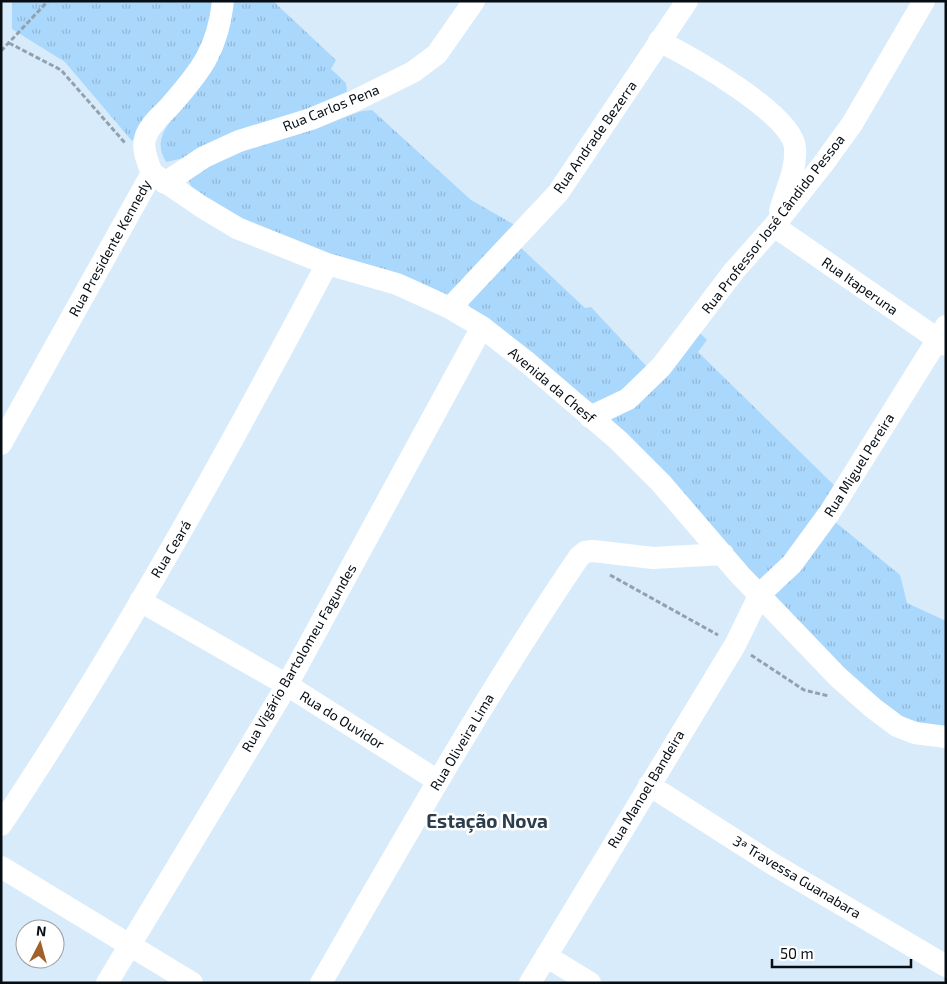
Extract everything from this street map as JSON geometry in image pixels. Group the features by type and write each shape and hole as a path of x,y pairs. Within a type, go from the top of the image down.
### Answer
{"street":[{"name":"Rua Presidente Kennedy","path":"1,444 158,178 146,157 144,141 149,129 192,81 213,48 220,27 223,1"},
{"name":"Rua Carlos Pena","path":"158,178 239,141 311,119 352,102 413,72 437,54 474,1"},
{"name":"Rua Andrade Bezerra","path":"450,308 558,193 687,1"},
{"name":"Rua Professor José Cândido Pessoa","path":"590,417 628,399 667,360 734,271 776,223 852,124 924,1"},
{"path":"659,41 689,56 748,95 777,120 791,137 795,147 793,167 776,223"},
{"name":"Avenida da Chesf","path":"158,178 237,228 327,264 397,284 450,308 482,327 528,363 590,417 661,483 723,554 838,677 873,708 897,726 915,733 946,737"},
{"name":"Rua Itaperuna","path":"776,223 943,337"},
{"name":"Rua Ceará","path":"1,825 63,732 202,496 327,264"},
{"name":"Rua Vigário Bartolomeu Fagundes","path":"107,983 287,685 482,327"},
{"name":"Rua Miguel Pereira","path":"760,594 792,564 814,535 943,337"},
{"name":"Rua Oliveira Lima","path":"321,983 438,781 528,632 579,557 585,552 593,551 654,558 723,554"},
{"name":"Rua Manoel Bandeira","path":"530,983 735,645 760,594"},
{"name":"Rua do Ouvidor","path":"140,601 287,685 438,781"},
{"name":"3ª Travessa Guanabara","path":"649,785 771,863 946,966"},
{"path":"1,867 130,943 192,983"},
{"path":"546,956 590,983"}],"path":[{"path":"1,51 48,1"},
{"path":"9,43 61,70 126,144"}],"green space":[{"path":"10,1 218,1 217,28 162,106 132,141 65,62 12,29 12,3"},
{"path":"231,1 273,1 336,60 331,69 346,83 347,92 198,155 166,162 161,150 161,140 165,130"},
{"path":"372,110 471,200 520,228 451,300 303,253 192,189 189,181 194,173 215,159 362,111"},
{"path":"519,246 585,308 591,307 649,369 600,406 592,403 472,313 467,300"},
{"path":"698,331 707,340 698,352 840,491 786,565 756,583 610,418"},
{"path":"834,521 900,575 907,603 946,621 946,729 910,726 889,713 775,604 773,589"}],"district":[{"name":"Estação Nova","path":"487,821"}]}
